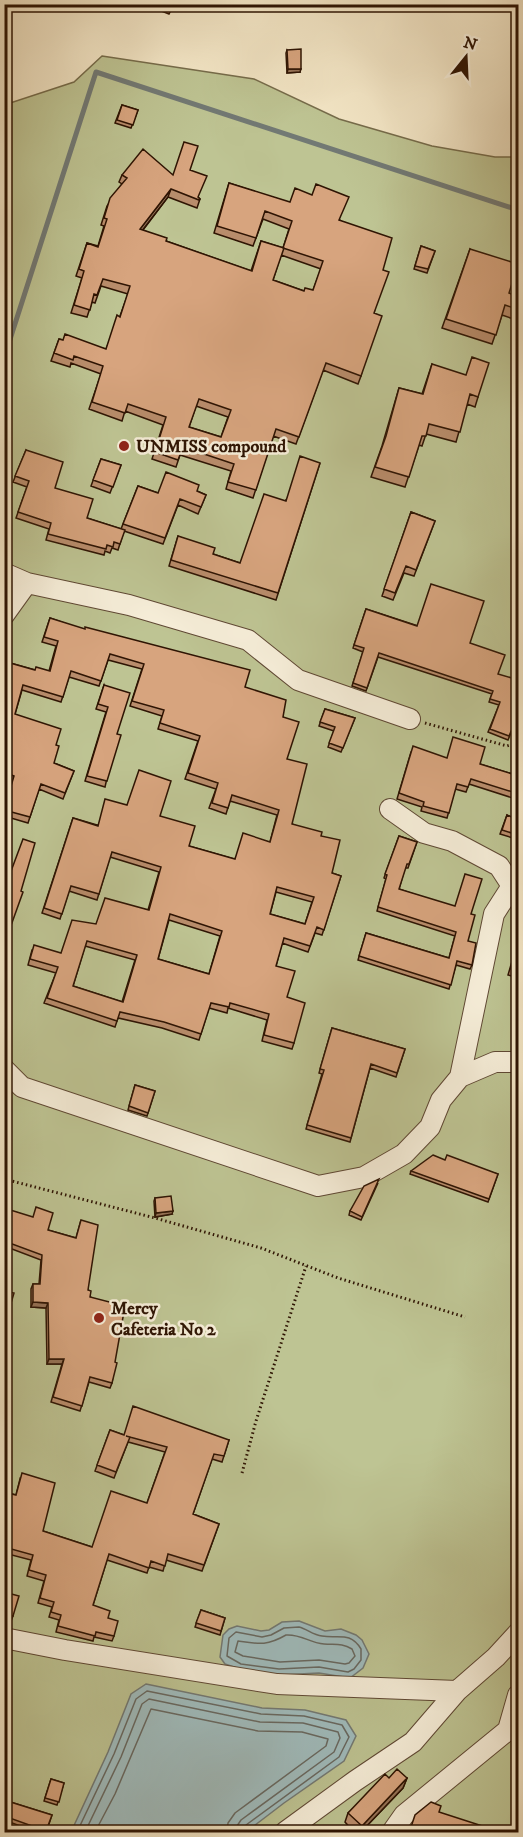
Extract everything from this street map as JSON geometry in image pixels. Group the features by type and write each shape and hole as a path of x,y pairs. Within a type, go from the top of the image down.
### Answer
{"street":[{"path":"4,573 27,583 129,605 248,640 298,680 410,719"},
{"path":"4,615 27,583"},
{"path":"390,809 424,834 452,842 499,866 512,886 494,914 460,1077"},
{"path":"4,1070 22,1088 318,1186 364,1177 404,1154 430,1127 441,1100 460,1077 495,1062 519,1062"},
{"path":"285,1833 412,1742 457,1691 496,1658 519,1633"},
{"path":"4,1638 277,1684 457,1691"},
{"path":"392,1833 404,1815 508,1730 519,1695"}],"path":[{"path":"410,719 507,746 519,738"},
{"path":"4,1179 251,1245 338,1278 465,1317"},
{"path":"242,1473 256,1421 306,1265"}],"green space":[{"path":"102,56 254,79 339,119 432,146 495,157 518,157 518,1832 5,1832 4,105 74,82"}],"water":[{"path":"299,1621 325,1631 341,1629 356,1635 362,1640 369,1654 363,1668 350,1678 319,1673 279,1675 240,1669 225,1664 220,1657 223,1635 229,1629 237,1626 261,1631 269,1630 282,1622"},
{"path":"146,1684 262,1708 305,1710 346,1720 356,1736 344,1761 246,1832 71,1832 108,1752 131,1694"}],"building":[{"path":"301,49 301,69 288,69 287,50"},
{"path":"122,105 138,110 133,125 117,120"},
{"path":"184,142 198,146 190,170 207,176 198,197 200,199 171,189 140,229 167,238 166,241 252,271 261,241 283,248 292,221 265,211 256,238 217,226 229,183 290,202 295,188 312,195 316,184 349,197 339,220 392,238 383,270 389,272 374,313 382,316 361,376 326,363 299,437 276,429 256,490 228,482 234,464 183,447 178,460 155,452 166,417 128,404 125,413 92,402 103,366 74,356 73,360 54,353 59,339 63,340 65,334 106,349 117,315 120,317 130,286 103,279 97,295 94,294 90,310 74,305 84,271 79,269 87,243 98,247 107,219 104,218 110,198 127,178 122,175 143,149 173,175","holes":["284,248 323,261 313,290 305,288 304,291 273,280","199,399 231,410 221,437 189,427"]},
{"path":"421,246 435,251 428,269 415,266"},
{"path":"470,249 518,264 509,293 519,297 519,310 505,305 496,335 446,319"},
{"path":"472,357 489,363 478,397 470,394 460,432 429,424 426,436 422,436 409,477 375,467 399,388 423,394 432,364 466,375"},
{"path":"26,450 63,462 55,488 93,499 87,518 125,530 120,544 114,542 113,547 107,545 106,549 48,534 51,523 18,512 29,481 15,476"},
{"path":"300,456 320,463 278,593 171,560 178,536 215,548 213,554 240,563 264,494 286,501"},
{"path":"101,459 121,465 113,487 93,480"},
{"path":"166,472 199,485 197,491 206,495 201,507 180,499 165,538 123,524 138,486 158,493"},
{"path":"411,512 435,521 416,570 406,566 395,593 384,589"},
{"path":"431,584 484,601 470,643 505,655 498,674 519,680 519,713 509,736 490,729 500,702 490,699 493,691 379,653 367,688 353,683 364,648 354,645 366,609 417,626"},
{"path":"50,618 85,629 85,627 250,670 245,687 286,700 283,717 299,722 287,759 307,764 292,824 322,832 321,836 340,840 332,873 341,876 324,930 317,927 310,946 284,938 276,966 295,971 287,997 305,1003 294,1043 264,1035 269,1014 230,1003 229,1007 211,1003 201,1034 164,1022 120,1012 117,1021 47,998 58,967 30,959 34,945 61,953 72,920 96,924 105,898 149,910 161,867 112,852 99,894 71,886 62,914 44,908 73,818 98,826 105,799 127,805 139,770 171,781 160,816 195,826 189,846 235,859 243,833 270,842 279,810 232,795 228,808 212,803 218,783 188,773 200,736 160,723 164,710 132,701 144,664 110,654 101,681 71,671 63,697 23,685 15,714 61,729 54,763 74,771 65,793 41,784 30,817 4,810 14,776 6,773 11,754 4,752 4,680 10,663 35,670 36,667 50,671 58,641 44,637","holes":["277,887 314,897 305,924 270,914","170,914 222,931 209,974 158,959","87,941 137,955 123,1002 73,986"]},
{"path":"104,685 130,693 117,734 121,735 107,781 87,776 108,707 98,704"},
{"path":"325,709 355,718 343,748 329,743 335,727 320,722"},
{"path":"453,737 485,747 480,764 519,776 519,794 471,779 468,787 457,784 449,813 423,806 424,802 399,793 413,746 447,758"},
{"path":"507,815 519,820 515,834 502,830"},
{"path":"519,830 519,843 515,842"},
{"path":"399,836 417,842 399,889 455,906 465,874 482,879 471,914 475,915 468,941 476,943 472,965 457,961 451,985 359,956 366,933 449,958 456,932 378,907 387,875 385,874"},
{"path":"23,839 35,843 21,891 23,892 4,945 4,890"},
{"path":"519,941 519,971 511,969"},
{"path":"332,1028 405,1049 397,1073 371,1064 351,1138 307,1125 324,1070 320,1069"},
{"path":"135,1085 155,1091 148,1113 129,1106"},
{"path":"433,1155 445,1160 447,1155 498,1174 489,1199 411,1171"},
{"path":"379,1179 362,1217 350,1211 364,1186"},
{"path":"171,1196 173,1211 156,1213 155,1198"},
{"path":"36,1207 53,1213 48,1230 76,1238 81,1220 98,1225 88,1290 91,1291 90,1297 125,1306 112,1383 90,1377 82,1406 53,1397 64,1359 49,1359 48,1303 33,1302 33,1284 40,1284 42,1255 4,1241 4,1208 33,1217"},
{"path":"4,1291 14,1293 6,1320 4,1320"},
{"path":"4,1354 9,1355 4,1372"},
{"path":"4,1396 11,1398 4,1418"},
{"path":"133,1406 229,1440 224,1456 214,1454 193,1514 219,1524 204,1565 168,1554 165,1566 151,1561 149,1568 109,1554 93,1605 110,1611 108,1618 118,1621 114,1636 96,1632 95,1636 58,1626 61,1615 51,1612 54,1602 40,1598 46,1575 29,1570 33,1555 4,1547 4,1492 16,1495 22,1473 55,1483 43,1531 92,1547 111,1491 147,1503 167,1447 130,1437 116,1472 97,1465 110,1430 124,1435"},
{"path":"4,1592 19,1596 13,1616 4,1613"},
{"path":"201,1610 225,1618 221,1631 196,1623"},
{"path":"397,1769 407,1778 362,1826 348,1813 385,1774 389,1778"},
{"path":"51,1779 64,1783 59,1802 45,1798"},
{"path":"4,1800 52,1815 46,1831 4,1816"},
{"path":"431,1802 441,1806 439,1812 504,1833 409,1833 415,1815"}],"waterway":[{"path":"4,358 96,72 518,210"}],"place":[{"name":"UNMISS compound","path":"124,446"},
{"name":"Mercy Cafeteria No 2","path":"99,1318"}]}
